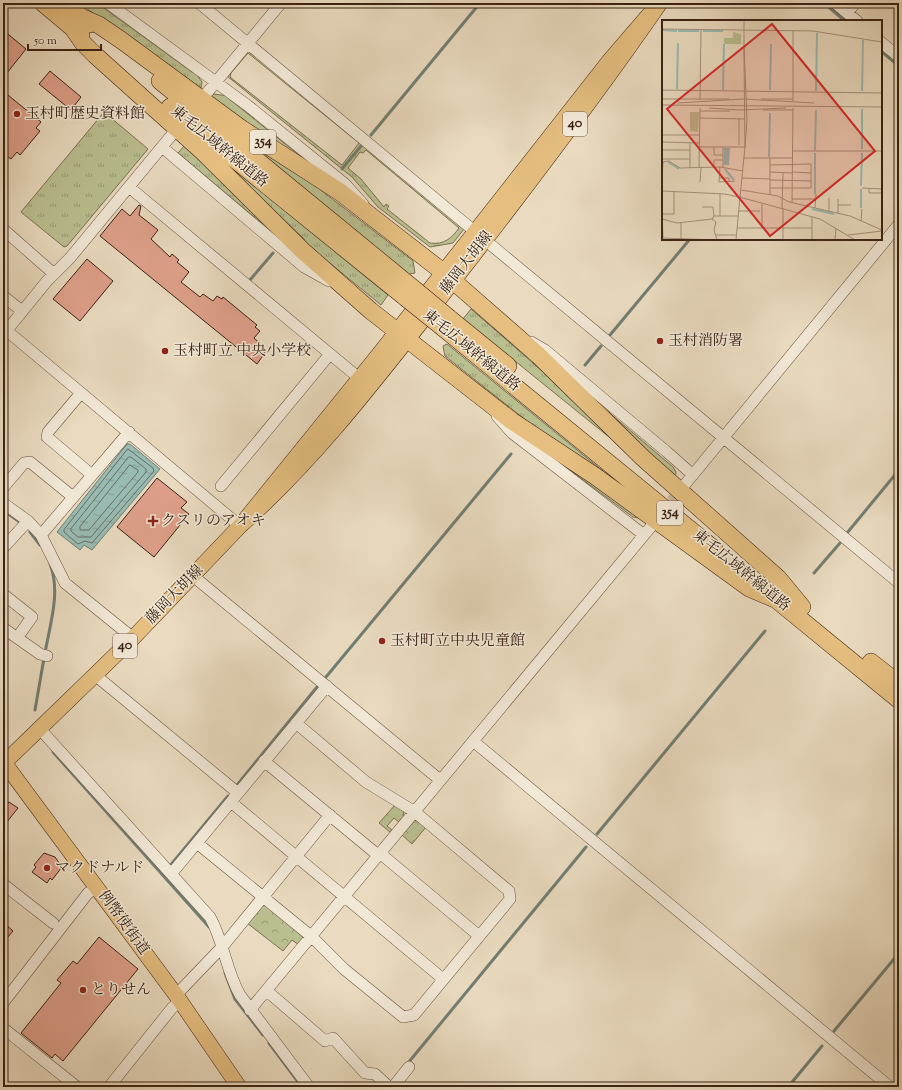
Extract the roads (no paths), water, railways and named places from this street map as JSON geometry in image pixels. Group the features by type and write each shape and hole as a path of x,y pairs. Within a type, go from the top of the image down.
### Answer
{"highway":[{"name":"東毛広域幹線道路","path":"42,3 77,22 410,294 899,700"},
{"name":"東毛広域幹線道路","path":"64,3 77,22"},
{"name":"354","path":"777,600 749,588 601,480 532,435 486,401 400,330 341,285 303,251 203,152 95,55 83,43 77,22 99,25 242,128 340,192 516,335 643,458 778,578 802,607"},
{"name":"東毛広域幹線道路","path":"445,323 899,684"}],"main road":[{"name":"藤岡大胡線","path":"4,763 133,638 194,576 240,526 316,451 365,383 400,330 450,281 479,236 509,195 538,164 557,148 616,67 659,3"},
{"name":"藤岡大胡線","path":"479,236 610,60 659,3"},
{"name":"藤岡大胡線","path":"400,330 450,281"},
{"name":"藤岡大胡線","path":"240,526 286,469 365,383"},
{"name":"例幣使街道","path":"4,763 178,998 239,1087"}],"street":[{"path":"108,3 216,81 345,184 359,198 367,214"},
{"path":"199,3 899,583"},
{"path":"206,94 281,3"},
{"path":"835,3 856,20"},
{"path":"847,13 855,3"},
{"path":"882,43 899,57"},
{"path":"175,131 66,262 5,332 81,392 240,526"},
{"path":"162,146 304,267 341,285"},
{"path":"129,187 365,383"},
{"path":"682,488 899,224"},
{"path":"3,230 54,274"},
{"path":"3,296 22,311"},
{"path":"516,335 545,350 693,475"},
{"path":"221,486 330,354"},
{"path":"81,392 48,432 47,436 92,475"},
{"path":"486,401 512,433 644,535"},
{"path":"42,535 129,432"},
{"path":"3,488 24,463 30,462 73,497"},
{"path":"3,503 28,521 42,535 65,583 133,638"},
{"path":"3,548 28,521"},
{"path":"250,1010 654,523"},
{"path":"194,576 440,780"},
{"path":"3,594 32,617 17,638"},
{"path":"3,628 44,655"},
{"path":"95,675 238,793"},
{"path":"172,873 327,686"},
{"path":"197,843 312,937 344,969 403,1017 414,1015 478,935 510,899 509,891 415,812 366,782 296,724"},
{"path":"40,729 172,873 210,917 218,931 232,980 240,995 309,1087"},
{"path":"472,741 890,1087"},
{"path":"264,761 478,935"},
{"path":"230,802 443,979"},
{"path":"109,1087 172,1008 178,998 296,858 330,815"},
{"path":"3,884 53,923"},
{"path":"3,1003 88,893 97,888"},
{"path":"267,991 325,1041 332,1038 365,1073 375,1074 389,1087"},
{"path":"3,1028 77,1087"},
{"path":"393,1087 409,1067"}],"water":[{"path":"127,444 130,444 160,469 92,550 84,545 80,550 57,532"}],"waterway":[{"path":"371,135 480,3"},
{"path":"824,3 844,20"},
{"path":"882,52 899,66"},
{"path":"342,169 361,146"},
{"path":"610,335 689,240"},
{"path":"250,280 273,253"},
{"path":"585,365 601,346"},
{"path":"326,677 511,454"},
{"path":"847,533 899,470"},
{"path":"3,510 21,523"},
{"path":"30,532 40,545"},
{"path":"814,573 840,543"},
{"path":"45,653 55,597 55,586 50,564"},
{"path":"597,834 765,631"},
{"path":"35,710 44,658"},
{"path":"237,785 317,687"},
{"path":"53,752 209,927"},
{"path":"169,867 228,796"},
{"path":"408,1063 586,847"},
{"path":"834,1031 899,953"},
{"path":"225,973 235,999 263,1035"},
{"path":"269,1043 302,1087"},
{"path":"788,1087 822,1046"}],"tunnel":[{"path":"661,514 682,488"}],"place":[{"name":"玉村町歴史資料館","path":"17,114"},
{"name":"玉村消防署","path":"660,341"},
{"name":"玉村町立 中央小学校","path":"165,351"},
{"name":"クスリのアオキ","path":"153,521"},
{"name":"玉村町立中央児童館","path":"382,641"},
{"name":"マクドナルド","path":"47,868"},
{"name":"とりせん","path":"83,990"}]}
